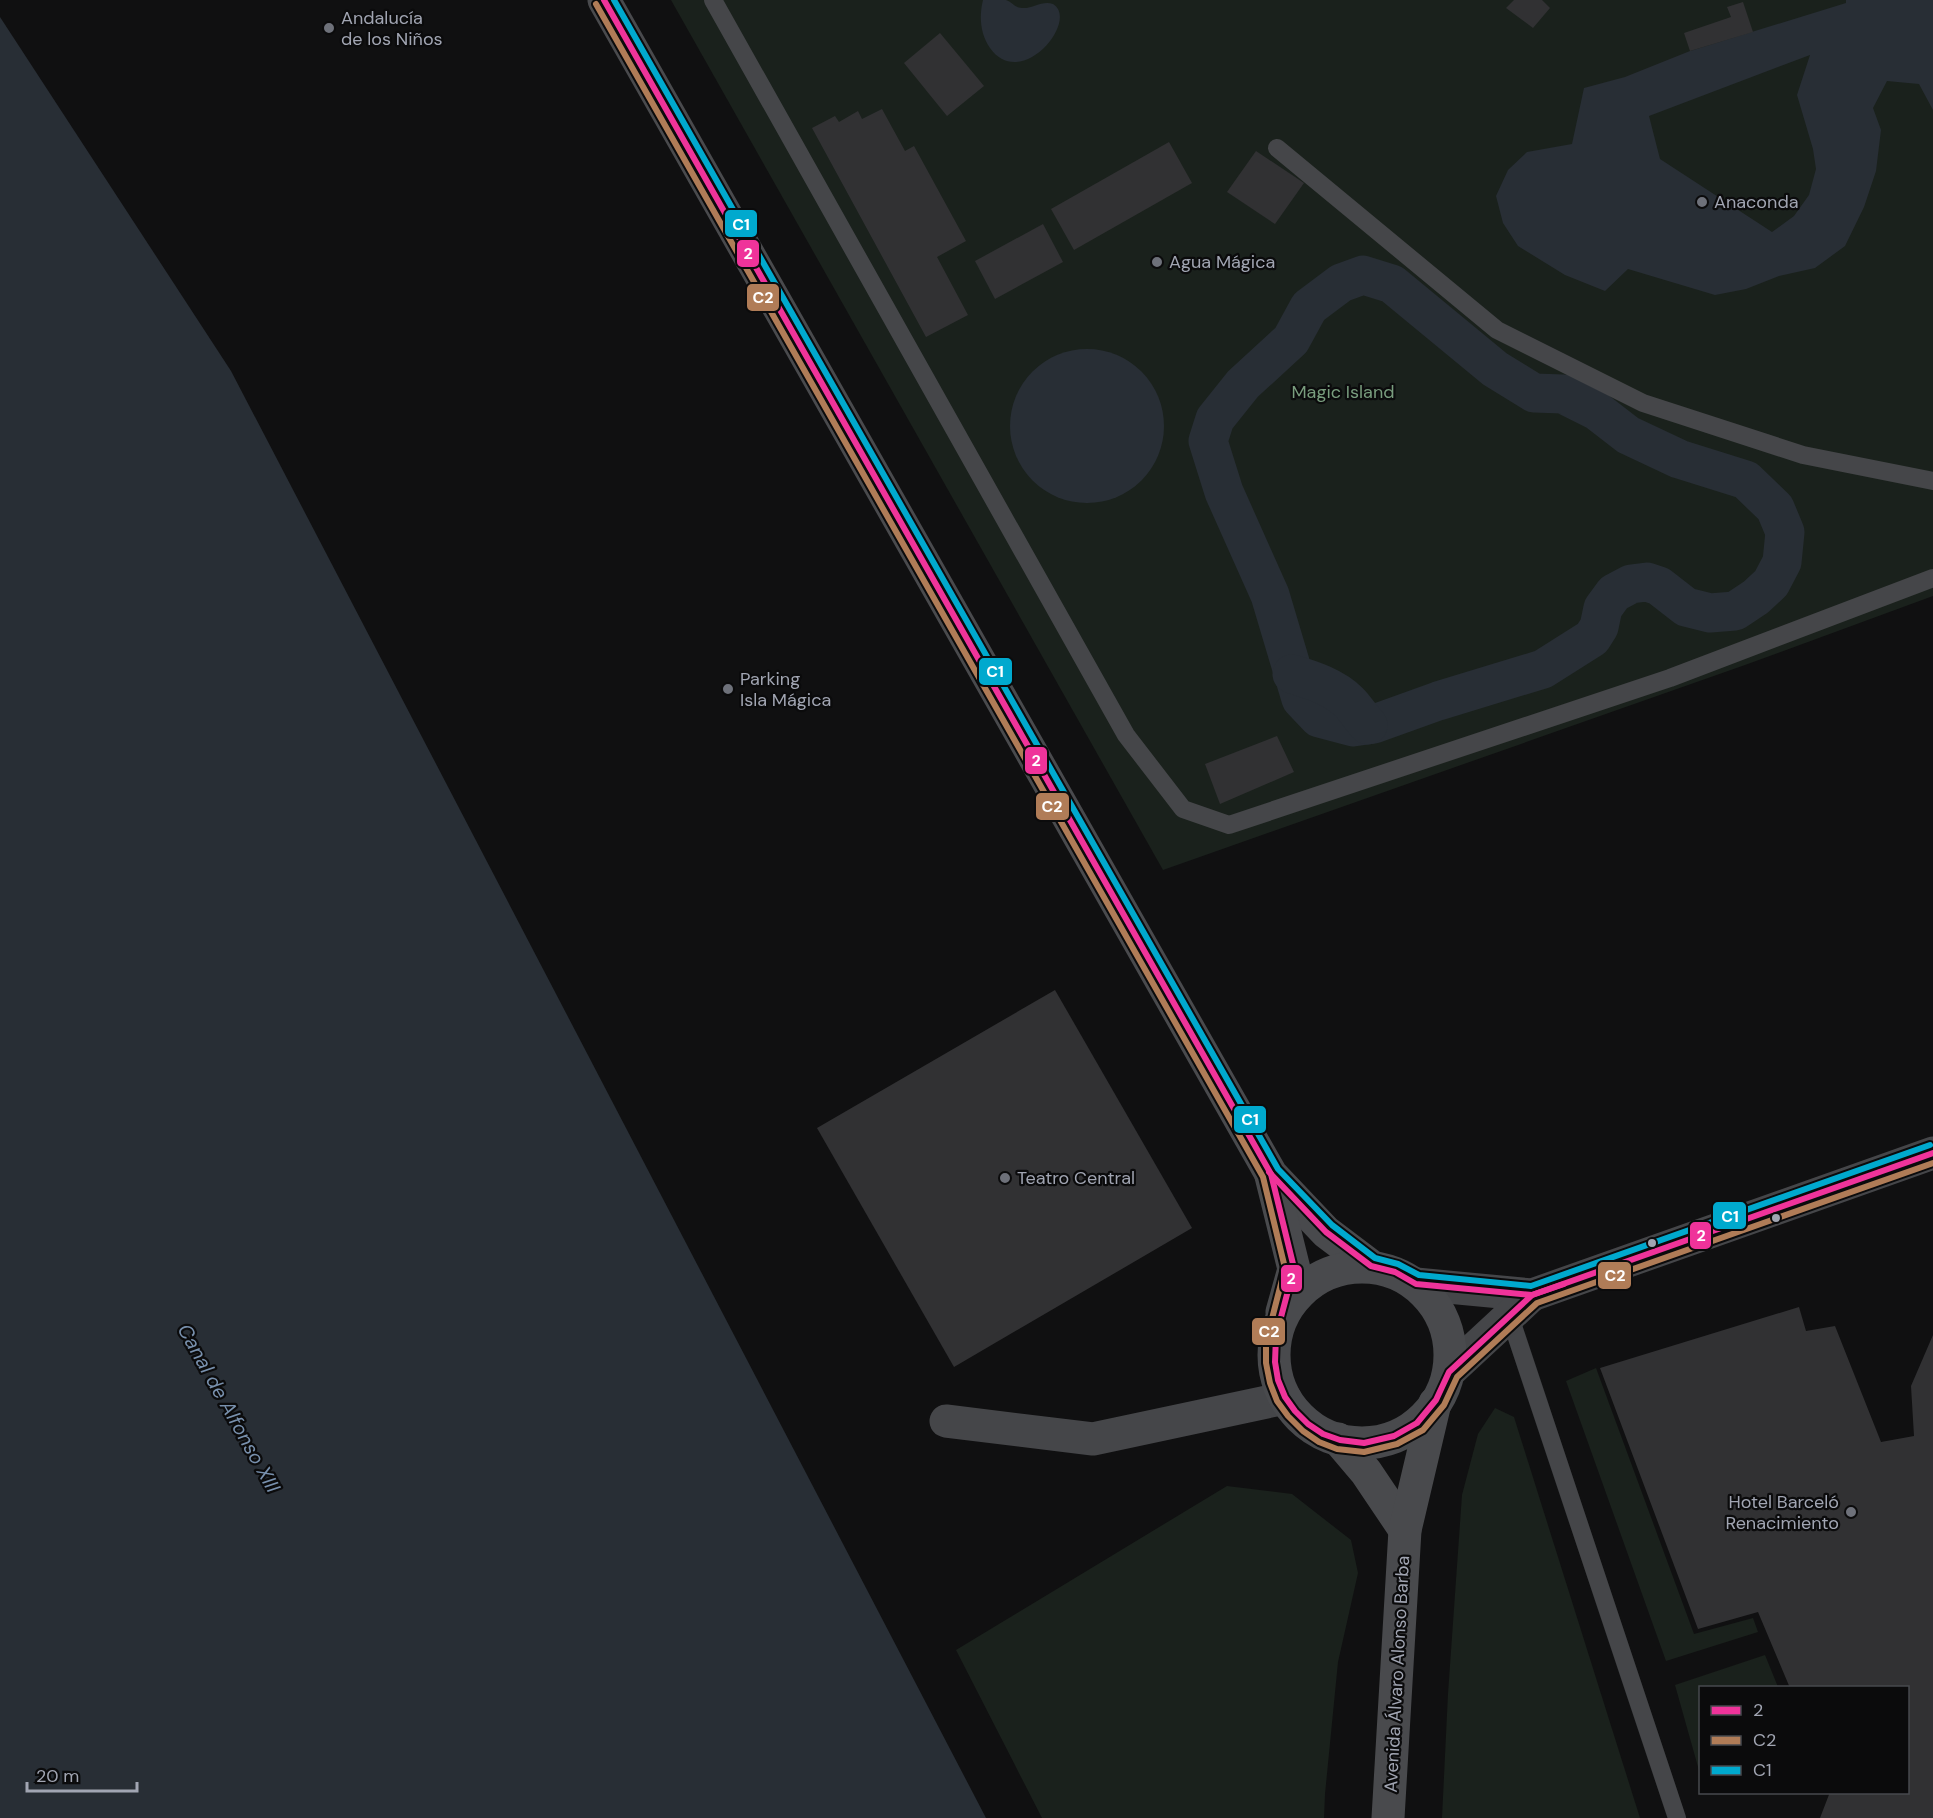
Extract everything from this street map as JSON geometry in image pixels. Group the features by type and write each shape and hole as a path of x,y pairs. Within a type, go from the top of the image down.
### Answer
{"main road":[{"path":"604,0 1271,1174 1326,1232 1371,1266"},
{"path":"1271,1174 1294,1269 1279,1324 1274,1362 1277,1380 1285,1398 1299,1416 1317,1430 1338,1439 1359,1443 1382,1441 1402,1433 1421,1420 1435,1403 1449,1372 1450,1347 1444,1323 1433,1301 1416,1284 1395,1272 1371,1266 1342,1269 1315,1280 1293,1299 1279,1324"},
{"name":"Avenida Álvaro Alonso Barba","path":"1388,1818 1405,1530 1435,1403"},
{"name":"Avenida Álvaro Alonso Barba","path":"1338,1439 1366,1472 1405,1530"}],"street":[{"path":"1449,1372 1521,1306 1933,1153"},
{"path":"1416,1284 1521,1306"},
{"path":"945,1421 1093,1439 1285,1398"}],"lane":[{"path":"713,0 1125,735 1183,809 1229,825 1670,678 1933,578"},
{"path":"1277,148 1497,330 1643,403 1803,455 1933,481"},
{"path":"1521,1306 1677,1818"}],"green space":[{"name":"Magic Island","path":"671,0 1933,0 1933,596 1745,665 1163,870"},
{"path":"1596,1368 1694,1634 1753,1618 1758,1632 1666,1661 1566,1381"},
{"path":"1495,1408 1514,1417 1640,1818 1442,1818 1462,1495 1478,1434"},
{"path":"1227,1486 1292,1494 1351,1540 1358,1573 1338,1662 1324,1818 1042,1818 956,1650"},
{"path":"1765,1655 1778,1686 1699,1686 1699,1770 1675,1685"}],"water":[{"path":"983,0 1006,0 1022,8 1045,3 1053,4 1059,12 1059,24 1053,37 1031,58 1017,62 1003,59 990,48 984,37 981,19"},
{"path":"1846,0 1933,0 1933,110 1919,84 1887,81 1873,108 1881,130 1876,171 1864,207 1845,246 1815,268 1779,276 1746,289 1715,295 1628,269 1605,291 1565,275 1518,246 1503,223 1496,196 1508,170 1527,152 1572,144 1584,88 1625,77 1690,51 1846,3","holes":["1810,55 1797,95 1813,149 1816,169 1809,195 1794,216 1772,232 1660,159 1649,116"]},
{"name":"Canal de Alfonso XIII","path":"0,17 231,371 986,1818 0,1818"},
{"path":"1087,349 1102,350 1116,355 1130,362 1141,372 1151,383 1158,397 1163,411 1163,441 1158,455 1151,469 1141,480 1130,490 1116,497 1102,502 1087,503 1072,502 1058,497 1044,490 1033,480 1023,469 1016,455 1011,441 1010,426 1011,411 1016,397 1023,383 1033,372 1044,362 1058,355 1072,350"}],"building":[{"path":"1514,0 1542,0 1550,8 1533,28 1506,8"},
{"path":"1743,2 1753,32 1690,51 1684,33 1731,17 1727,7"},
{"path":"940,33 984,86 947,116 904,63"},
{"path":"882,109 905,151 914,146 966,241 937,257 968,315 926,337 812,128 835,116 839,122 858,111 862,119"},
{"path":"1169,142 1192,183 1074,250 1051,209"},
{"path":"1256,151 1304,183 1275,224 1227,192"},
{"path":"1043,224 1063,262 995,299 975,261"},
{"path":"1277,736 1294,772 1220,804 1205,764"},
{"name":"Teatro Central","path":"1055,990 1192,1228 954,1367 817,1128"},
{"path":"1799,1307 1806,1331 1835,1326 1881,1442 1914,1436 1911,1386 1933,1335 1933,1818 1820,1818 1829,1794 1909,1794 1909,1686 1789,1686 1758,1612 1698,1629 1600,1368"}],"waterway":[{"path":"1363,275 1392,284 1495,369 1534,393 1563,394 1597,411 1628,435 1679,459 1746,480 1775,508 1785,532 1782,562 1771,583 1756,597 1735,611 1710,613 1686,607 1659,586 1647,582 1631,584 1614,593 1603,608 1599,627 1592,638 1543,669 1438,701 1374,724 1353,727 1319,718 1301,699 1270,595 1224,492 1208,441 1215,419 1243,384 1291,340 1309,307 1341,283 1363,275"},
{"path":"1292,674 1337,692 1349,702 1368,725"}],"transit line":[{"name":"2","path":"604,0 1271,1174 1294,1268 1276,1336 1275,1362 1278,1380 1285,1397 1308,1424 1323,1434 1340,1440 1364,1443 1394,1436 1417,1423 1436,1400 1449,1372 1532,1295 1933,1153"},
{"name":"C1","path":"614,0 1278,1169 1332,1225 1375,1258 1398,1264 1419,1275 1531,1286 1930,1145"},
{"name":"C2","path":"596,4 1263,1177 1285,1268 1266,1342 1266,1363 1277,1401 1303,1431 1319,1442 1337,1449 1364,1452 1397,1444 1423,1430 1444,1405 1457,1377 1537,1303 1933,1163"},
{"name":"2","path":"1269,1172 1326,1232 1371,1266 1395,1272 1416,1284 1532,1295 1564,1284"}],"place":[{"name":"Andalucía de los Niños","path":"329,28"},
{"name":"Anaconda","path":"1702,202"},
{"name":"Agua Mágica","path":"1157,262"},
{"name":"Parking Isla Mágica","path":"728,689"},
{"name":"Teatro Central","path":"1005,1178"},
{"name":"Hotel Barceló Renacimiento","path":"1851,1512"}]}
